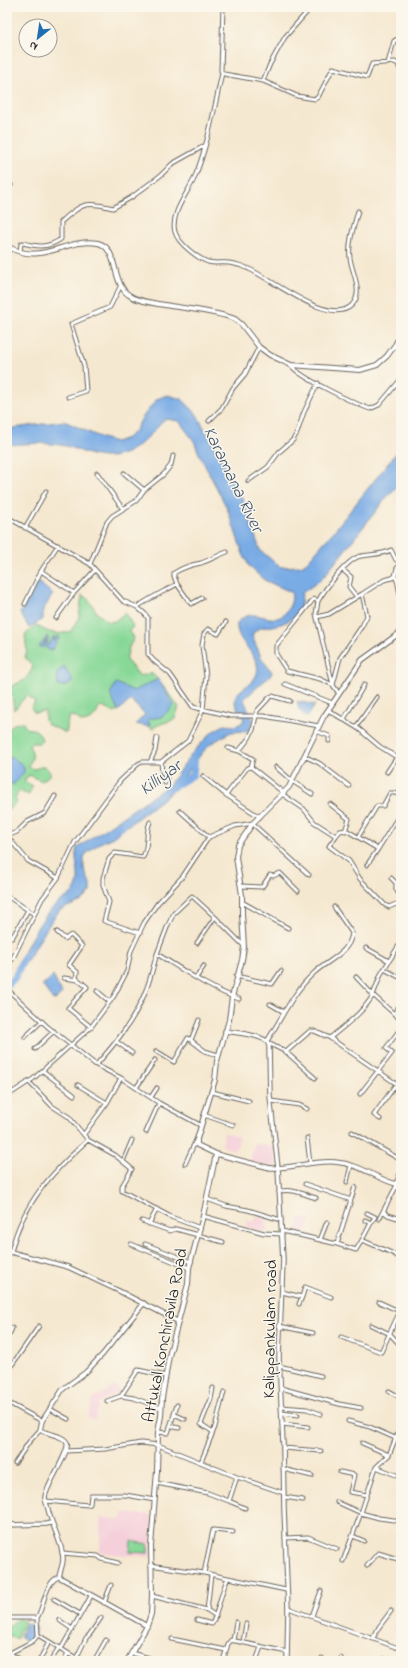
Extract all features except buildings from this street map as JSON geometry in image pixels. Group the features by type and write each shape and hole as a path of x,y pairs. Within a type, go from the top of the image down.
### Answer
{"main road":[{"path":"7,246 33,254 44,253 76,244 91,242 100,244 107,247 112,255 120,287 130,296 146,302 236,319 260,347 270,355 291,365 360,370 377,365 396,345 401,334"},
{"path":"216,1154 197,1145 197,1139 200,1125 212,1092 218,1055 226,1031 236,976 242,960 244,947 241,886 236,851 238,845 253,824 283,794 292,781 332,703 362,660 401,632"},
{"name":"Attukal Konchiravila Road","path":"127,1661 147,1626 151,1614 152,1596 150,1565 158,1432 161,1408 177,1321 188,1284 189,1268 203,1216 216,1154"}],"street":[{"path":"223,7 221,44 222,73 204,146 194,179 176,215 175,230 181,242 206,261 236,264 251,270 290,293 327,311 342,311 353,304 356,297 357,285 350,259 350,245 358,211"},
{"path":"264,81 270,64 285,37 307,12 307,7"},
{"path":"388,63 394,41 401,37"},
{"path":"222,73 264,81 297,96 315,99 318,97 333,68 367,77 372,64 397,63 401,70"},
{"path":"20,251 21,244 23,243 45,247 54,244 61,239 61,222 73,211 85,204 94,204 114,208 155,180 172,164 204,146"},
{"path":"68,397 86,391 84,366 71,324 110,307 120,287"},
{"path":"209,421 222,408 233,388 245,374 260,347"},
{"path":"291,365 309,379 370,409 379,405 401,379"},
{"path":"248,481 268,467 279,452 293,440 318,383"},
{"path":"90,564 107,522 112,516 136,501 144,490 164,474 170,465 173,456"},
{"path":"97,473 123,509"},
{"path":"124,473 144,490"},
{"path":"26,528 46,491"},
{"path":"8,518 90,564 123,601 137,607 145,614 148,618 148,654 150,658 170,674 193,707 230,716 255,716 318,728 329,736 329,741"},
{"path":"25,604 41,571 58,545"},
{"path":"339,694 333,685 317,618 318,601 322,594 354,558 362,555 369,556 392,550 396,560"},
{"path":"202,598 191,604 177,584 174,573 180,569 227,552"},
{"path":"401,565 397,568 395,576 399,584 398,591 401,598"},
{"path":"56,618 74,593 95,570"},
{"path":"343,570 351,577 349,587 357,597"},
{"path":"41,571 74,593"},
{"path":"317,618 329,614 384,580 395,576"},
{"path":"137,607 154,595 158,595 177,584"},
{"path":"333,685 340,658 362,626 367,616 362,594"},
{"path":"318,601 314,599 312,601 279,641 275,650 287,672 320,679 333,685"},
{"path":"7,963 9,960 12,960 42,899 58,878 75,842 120,781 138,764 142,762 161,762 188,741 203,710 206,676 202,640 208,629 218,634 226,622"},
{"path":"285,684 332,703"},
{"path":"344,719 364,684"},
{"path":"239,751 244,746 251,734 256,711 272,696 290,701"},
{"path":"356,727 377,697"},
{"path":"328,710 356,727 379,746 401,760"},
{"path":"150,762 155,752 158,738"},
{"path":"228,748 239,751 253,759 251,767"},
{"path":"304,756 319,763 349,786"},
{"path":"387,772 397,757"},
{"path":"161,762 162,772 167,779 165,783"},
{"path":"251,767 283,794 304,809 314,822 336,836"},
{"path":"226,795 247,768 251,767"},
{"path":"276,767 292,781 312,794"},
{"path":"203,776 226,795 260,817"},
{"path":"358,837 377,806 383,806 390,793 395,793 401,796"},
{"path":"55,796 45,812 27,822 17,832 7,836 28,861 58,878"},
{"path":"330,804 349,819 345,831"},
{"path":"180,811 209,838"},
{"path":"367,865 401,812"},
{"path":"140,933 104,921 109,902 103,885 103,878 109,859 114,853 143,857 147,848 146,834 150,822"},
{"path":"7,1096 43,1071 91,1027 110,1002 128,970 131,951 144,922 157,904 183,876 209,838 235,826 253,824 309,876"},
{"path":"378,849 345,831 340,831 329,846 349,861 360,879 385,905 388,907 401,902"},
{"path":"241,886 262,887 270,875 273,876 280,873 298,891"},
{"path":"391,878 396,883 396,890 401,898"},
{"path":"396,890 401,884"},
{"path":"7,896 34,914"},
{"path":"96,1064 117,1042 131,1022 143,998 168,924 174,913 192,896 244,947"},
{"path":"242,902 288,928"},
{"path":"267,1042 292,999 314,973 342,952 352,939 352,933 334,907"},
{"path":"7,936 12,938 28,910"},
{"path":"197,943 215,917"},
{"path":"57,932 65,939 71,935 82,946 69,965 77,972 76,978 87,987 68,1008 91,1027"},
{"path":"330,1038 353,1019 373,995 377,981 401,942"},
{"path":"366,948 389,961"},
{"path":"157,954 196,978 239,998"},
{"path":"196,978 204,966"},
{"path":"384,969 399,977"},
{"path":"236,976 272,984 281,971"},
{"path":"356,977 373,995 401,1020"},
{"path":"64,978 78,980"},
{"path":"7,989 54,1032 96,1064 121,1078 159,1103 200,1125"},
{"path":"97,991 110,1002"},
{"path":"7,997 11,993"},
{"path":"394,1014 401,1003"},
{"path":"270,1004 284,1012"},
{"path":"190,1040 199,1020"},
{"path":"25,1037 42,1021"},
{"path":"360,1094 392,1053 386,1048 401,1028"},
{"path":"226,1031 248,1034 286,1052 315,1078"},
{"path":"286,1052 312,1031 330,1038 401,1087"},
{"path":"35,1049 54,1032"},
{"path":"156,1051 174,1062 188,1038 206,1051 218,1055"},
{"path":"117,1042 132,1053"},
{"name":"Kalippankulam road","path":"267,1042 278,1168 284,1269 279,1326 279,1366 282,1413 286,1590 288,1608 287,1661"},
{"path":"136,1088 155,1060"},
{"path":"43,1071 74,1095"},
{"path":"84,1134 107,1103 121,1078"},
{"path":"28,1081 52,1106 69,1117 88,1140 115,1154 132,1169 122,1186 122,1191 176,1219 200,1228"},
{"path":"78,1084 107,1103"},
{"path":"380,1119 374,1115 396,1084"},
{"path":"151,1097 156,1088"},
{"path":"212,1092 249,1102"},
{"path":"271,1101 299,1106 307,1110"},
{"path":"146,1132 159,1103"},
{"path":"204,1115 233,1125"},
{"path":"352,1132 401,1160"},
{"path":"307,1138 310,1163"},
{"path":"185,1164 197,1139"},
{"path":"88,1140 66,1159 40,1190 18,1227 8,1253 68,1267 144,1303 177,1321"},
{"path":"122,1161 132,1140"},
{"path":"216,1154 266,1168 278,1168 318,1161 336,1162 359,1167 398,1185"},
{"path":"346,1182 351,1165"},
{"path":"379,1219 398,1185 401,1172"},
{"path":"305,1184 351,1200"},
{"path":"337,1244 355,1187"},
{"path":"279,1192 292,1191 316,1198"},
{"path":"207,1199 226,1206 248,1210 281,1220"},
{"path":"149,1224 157,1209"},
{"path":"383,1211 388,1215 401,1220"},
{"path":"203,1216 264,1233 282,1233 320,1240 356,1250 375,1217 367,1213"},
{"path":"365,1220 371,1223"},
{"path":"142,1222 170,1230 176,1229 223,1242"},
{"path":"320,1240 326,1222"},
{"path":"362,1240 394,1254 401,1259"},
{"path":"131,1244 189,1268"},
{"path":"145,1244 191,1262"},
{"path":"299,1304 305,1287 331,1297"},
{"path":"282,1292 302,1297"},
{"path":"341,1337 381,1352 400,1312 379,1302"},
{"path":"16,1463 29,1442 40,1430 42,1421 63,1389 86,1372 144,1303"},
{"path":"371,1325 390,1334 401,1346"},
{"path":"7,1372 39,1326"},
{"path":"279,1326 312,1333"},
{"path":"7,1336 12,1328"},
{"path":"279,1366 322,1376"},
{"path":"121,1396 138,1370 166,1376"},
{"path":"213,1388 211,1399 201,1424 213,1432"},
{"path":"281,1388 339,1404 361,1408"},
{"path":"389,1391 401,1398"},
{"path":"201,1462 213,1432 224,1392"},
{"path":"107,1401 121,1396 134,1398 161,1408"},
{"path":"7,1402 42,1421"},
{"path":"158,1432 168,1433 177,1405"},
{"path":"281,1407 307,1409 321,1414"},
{"path":"50,1409 68,1419"},
{"path":"282,1413 298,1415"},
{"path":"174,1414 185,1419"},
{"path":"348,1421 370,1427 395,1438"},
{"path":"282,1424 308,1427"},
{"path":"170,1426 179,1428"},
{"path":"342,1561 353,1536 376,1467 389,1455 401,1426"},
{"path":"8,1654 33,1641 38,1635 37,1618 50,1586 56,1578 59,1577 63,1558 51,1522 45,1496 67,1446 64,1438 47,1434 40,1430"},
{"path":"204,1442 208,1445"},
{"path":"66,1451 105,1449 141,1443 158,1445 284,1495 303,1500"},
{"path":"362,1443 389,1455"},
{"path":"283,1448 321,1451"},
{"path":"376,1467 396,1475"},
{"path":"283,1469 312,1476"},
{"path":"340,1472 354,1475 350,1492 367,1495"},
{"path":"229,1501 237,1477"},
{"path":"156,1483 208,1493 245,1508"},
{"path":"46,1500 88,1505 90,1504 91,1495 125,1495 155,1500"},
{"path":"337,1502 361,1513 401,1521"},
{"path":"7,1525 46,1524 51,1522"},
{"path":"204,1573 213,1530 233,1532"},
{"path":"353,1536 364,1541"},
{"path":"285,1538 308,1537 337,1549"},
{"path":"367,1566 378,1553 398,1559 401,1551"},
{"path":"62,1552 98,1556 102,1559 118,1563"},
{"path":"150,1565 204,1573 286,1590"},
{"path":"207,1610 212,1575"},
{"path":"59,1577 147,1626"},
{"path":"197,1620 212,1624 216,1616 220,1596 228,1578"},
{"path":"104,1603 111,1585"},
{"path":"312,1616 321,1591"},
{"path":"50,1661 72,1629 91,1596"},
{"path":"152,1596 207,1610 216,1616"},
{"path":"54,1599 80,1614"},
{"path":"288,1608 401,1649"},
{"path":"373,1638 391,1611"},
{"path":"7,1618 37,1618"},
{"path":"76,1659 86,1638 101,1618"},
{"path":"59,1620 72,1629"},
{"path":"233,1641 236,1622"},
{"path":"243,1642 246,1624"},
{"path":"38,1635 81,1661"},
{"path":"172,1639 226,1650"},
{"path":"94,1661 106,1640"},
{"path":"223,1661 229,1641 243,1642 287,1652"},
{"path":"39,1661 49,1642"},
{"path":"256,1661 261,1646"},
{"path":"64,1661 68,1653"},
{"path":"131,1653 161,1661"},
{"path":"8,1654 23,1661"},
{"path":"384,1659 388,1661"}],"shaded area":[{"path":"224,1132 239,1137 236,1151 222,1146"},
{"path":"255,1143 275,1148 276,1167 250,1162"},
{"path":"256,1217 266,1219 267,1232 247,1227 247,1221 255,1222"},
{"path":"300,1217 310,1219 306,1236 296,1234"},
{"path":"116,1385 119,1392 99,1403 95,1420 88,1418 93,1399"},
{"path":"123,1513 152,1515 151,1557 100,1553 100,1517 122,1520"}],"green space":[{"path":"82,595 88,599 98,614 109,622 115,621 125,613 133,626 129,632 134,638 129,647 126,660 140,676 151,673 158,680 179,707 175,719 160,724 152,729 145,714 130,700 115,713 100,706 94,717 85,721 81,722 76,717 70,716 66,733 47,724 45,721 45,711 35,713 31,708 35,702 27,695 14,710 12,695 7,696 7,689 24,680 33,667 25,657 27,652 25,635 36,625 53,633 66,633 71,631 79,617"},
{"path":"22,722 27,729 33,729 36,731 42,739 40,743 31,743 29,746 32,751 32,756 28,766 34,769 45,766 51,774 42,781 29,775 24,781 33,786 29,795 19,791 15,799 17,802 8,810 7,732 13,725"},
{"path":"131,1541 148,1544 148,1553 130,1552"},
{"path":"18,1618 25,1622 16,1639 7,1634 7,1628"}],"water":[{"path":"167,395 182,399 196,413 243,500 260,550 280,567 301,566 307,562 334,531 401,447 401,482 387,497 322,579 302,593 299,612 282,624 259,628 254,632 252,636 262,659 272,672 271,675 244,699 252,718 251,726 248,731 231,732 212,743 202,753 174,790 113,837 100,843 87,853 84,857 84,869 91,886 91,892 82,901 60,910 52,920 23,967 18,963 30,939 40,924 57,904 71,894 76,888 78,880 76,857 77,848 169,785 193,752 212,732 224,725 235,726 242,723 244,719 237,708 235,702 236,697 238,693 252,682 257,671 257,664 241,639 237,629 237,623 243,618 251,615 277,618 286,612 291,602 291,592 264,580 249,566 243,554 227,508 200,456 194,441 179,421 165,419 142,443 125,454 115,456 104,457 92,455 54,444 7,445 7,429 64,421 102,438 116,442 127,438 135,431 142,418 157,399"},
{"path":"35,582 39,583 53,594 43,610 43,619 29,628 20,613 32,594"},
{"path":"47,636 43,646 49,638 46,645 47,646 54,637 54,642 58,636 60,637 51,651 44,647 39,647"},
{"path":"64,666 73,681 67,686 58,686 57,673"},
{"path":"158,679 174,705 162,717 148,719 150,727 136,724 145,714 131,700 118,711 110,694 116,683 134,691"},
{"path":"297,701 315,705 307,718 299,710"},
{"path":"12,757 24,766 24,772 13,785 7,781 7,759"},
{"path":"53,976 62,993 57,999 53,1000 42,985"},
{"path":"26,1623 36,1627 34,1637 27,1642 20,1637"}],"waterway":[{"name":"Killiyar","path":"173,787 193,775 195,755"},
{"name":"Killiyar","path":"7,985 14,979 24,958"}],"water label":[{"name":"Karamana River","path":"234,479"}]}
